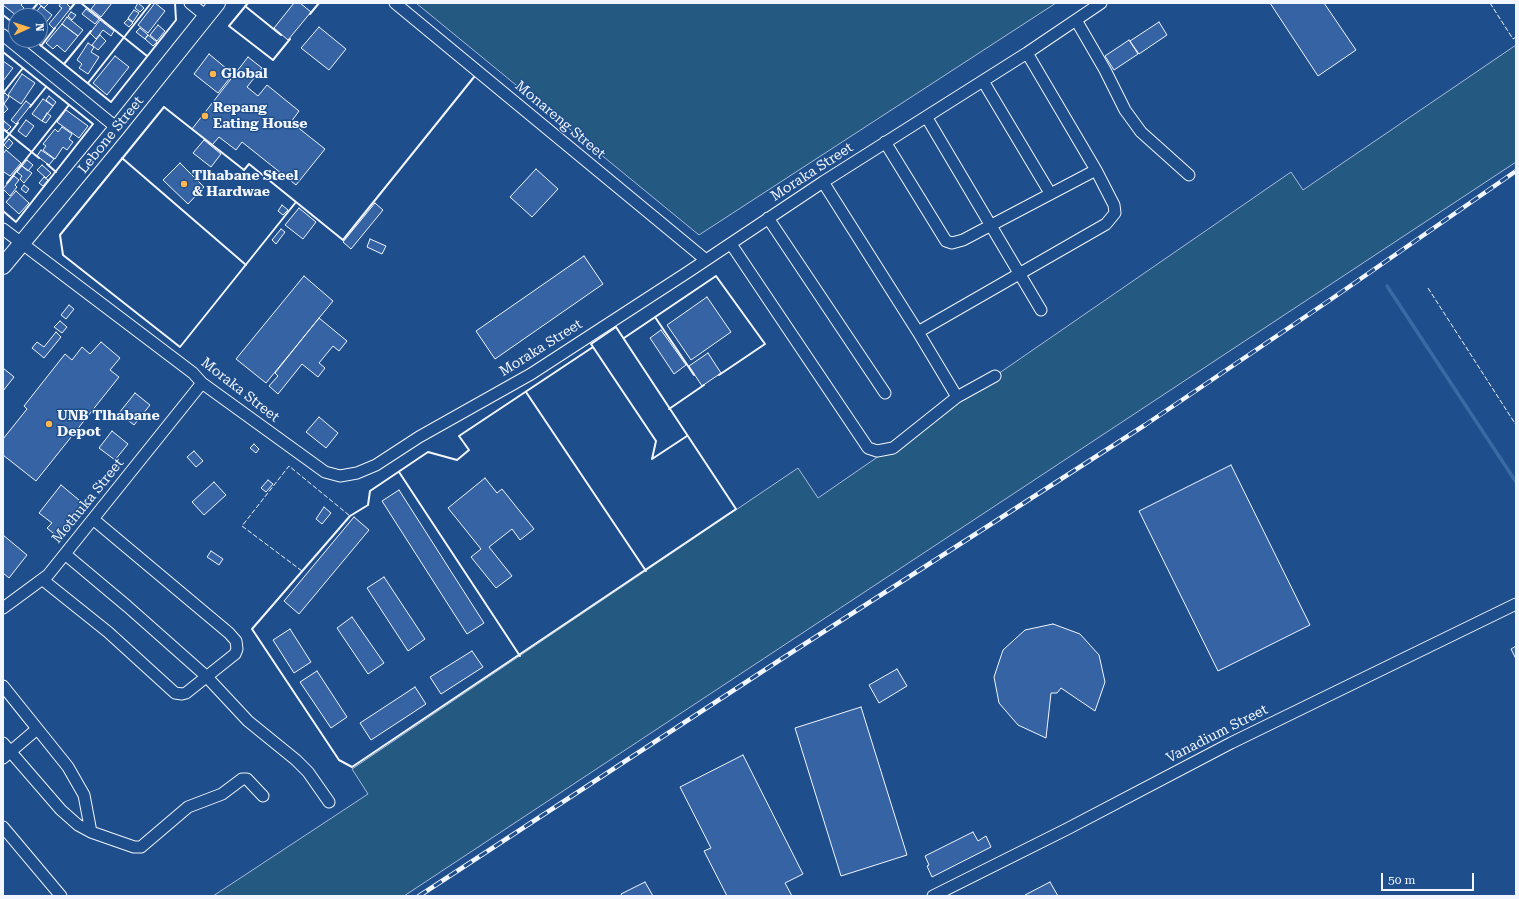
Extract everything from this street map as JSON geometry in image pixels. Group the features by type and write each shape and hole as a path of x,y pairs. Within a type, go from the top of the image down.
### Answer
{"street":[{"path":"190,3 206,16"},
{"name":"Lebone Street","path":"3,266 117,128 217,3"},
{"name":"Monareng Street","path":"395,3 706,260"},
{"name":"Moraka Street","path":"3,229 20,244 193,373 202,383 325,472 340,476 357,473 376,464 419,437 531,374 731,244 823,182 885,142 927,118 1101,3"},
{"path":"1076,20 1105,70 1125,110 1141,132 1189,175"},
{"path":"3,36 117,128"},
{"path":"918,332 1106,224 1115,213 1114,205 1096,170 1027,53"},
{"path":"983,81 1050,193"},
{"path":"927,118 1041,310"},
{"path":"885,142 946,241 952,243 957,242 1096,170"},
{"path":"823,182 918,332 957,398"},
{"path":"768,218 885,393"},
{"path":"731,244 868,448 881,451 893,448 957,398 995,376"},
{"name":"Mothuka Street","path":"3,608 43,580 202,383"},
{"path":"43,580 108,632 175,693 179,694 186,692 235,654 237,649 236,641 229,633 93,519"},
{"path":"65,554 127,606 206,676 248,721 296,760 308,772 329,802"},
{"name":"Vanadium Street","path":"933,896 1231,743 1516,604"},
{"path":"3,686 68,767 84,795 92,832"},
{"path":"7,755 37,729"},
{"path":"3,743 7,755 61,810 78,825 92,832 134,847 141,847 188,807 222,794 242,779 247,780 263,796"},
{"path":"3,827 61,896"}],"shaded area":[{"path":"416,3 1056,3 699,235"},
{"path":"1516,45 1516,162 404,896 213,896 368,794 352,769 798,468 818,498 1291,172 1303,190"}],"building":[{"path":"4,3 23,3 21,5 24,8 8,9 3,5"},
{"path":"40,3 49,3 44,8 39,4"},
{"path":"61,3 66,3 71,8 54,29 49,24 62,8 59,6"},
{"path":"96,3 112,3 101,17 91,9"},
{"path":"138,3 144,8 140,12 135,8"},
{"path":"155,3 165,11 148,33 138,25"},
{"path":"294,3 300,3 311,12 288,40 274,28"},
{"path":"1270,3 1324,3 1356,50 1318,76"},
{"path":"86,9 99,19 95,24 82,14"},
{"path":"134,10 139,13 133,22 128,18"},
{"path":"48,12 52,15 48,20"},
{"path":"71,12 76,15 72,20 68,16"},
{"path":"67,17 83,30 78,36 62,24"},
{"path":"128,19 133,23 129,27 124,23"},
{"path":"100,20 114,31 111,36 103,30 96,39 90,33"},
{"path":"1159,22 1167,35 1139,54 1130,41"},
{"path":"62,24 78,36 65,52 57,45 53,49 48,45 48,41"},
{"path":"158,25 165,31 157,41 150,35"},
{"path":"319,27 346,49 329,70 301,48"},
{"path":"140,28 148,35 145,39 136,32"},
{"path":"100,35 106,41 98,50 92,45"},
{"path":"148,35 157,42 153,46 145,39"},
{"path":"1129,40 1138,54 1114,70 1105,56"},
{"path":"88,43 94,47 91,52 99,57 88,74 79,68 82,64 77,60"},
{"name":"Global","path":"209,54 233,74 218,93 194,74"},
{"path":"115,56 129,67 107,95 93,83"},
{"path":"248,57 262,68 247,87 258,96 267,85 299,111 291,122 325,149 296,185 242,142 236,150 219,137 212,145 192,129"},
{"path":"3,61 13,68 3,81"},
{"path":"22,74 35,83 21,104 8,95"},
{"path":"5,93 9,97 4,104 3,95"},
{"path":"49,96 56,102 53,106 46,100"},
{"path":"43,99 53,106 42,121 32,114"},
{"path":"26,101 31,105 16,124 11,120"},
{"path":"4,104 8,109 3,114 3,105"},
{"path":"66,110 88,126 79,138 57,122"},
{"path":"47,113 51,116 46,123 42,121"},
{"path":"26,120 34,126 26,137 18,131"},
{"path":"4,121 11,127 7,131 3,128"},
{"path":"62,127 72,134 69,139 73,142 67,150 63,147 55,159 43,150 46,146 43,144 55,129 58,132"},
{"path":"9,139 13,143 8,149 4,145"},
{"path":"204,140 221,154 211,167 193,153"},
{"path":"6,150 21,163 10,176 4,172 3,173 3,154"},
{"path":"41,150 54,159 49,165 37,156"},
{"path":"27,160 33,165 28,171 22,166"},
{"path":"180,163 204,187 188,204 163,180"},
{"path":"42,165 51,173 46,178 37,170"},
{"path":"22,166 32,173 24,183 20,179 22,176 17,172"},
{"path":"536,169 558,189 532,217 510,197"},
{"path":"14,176 19,180 15,185 17,187 10,196 3,189"},
{"path":"44,177 48,180 43,186 39,183"},
{"path":"24,185 29,189 26,193 21,189"},
{"path":"16,191 29,203 19,214 6,202"},
{"path":"375,203 383,210 351,249 343,242"},
{"path":"282,205 288,210 283,215 278,211"},
{"path":"299,208 316,222 303,239 285,225"},
{"path":"281,229 285,232 276,244 272,240"},
{"path":"370,239 386,246 382,254 367,247"},
{"path":"584,256 603,284 495,359 476,331"},
{"path":"304,276 333,301 266,383 236,359"},
{"path":"707,297 731,332 691,360 667,325"},
{"path":"69,305 74,309 66,319 61,315"},
{"path":"319,318 347,341 339,351 333,346 319,363 325,368 318,377 302,364 278,394 269,386 278,376 275,373"},
{"path":"60,321 67,327 62,333 54,327"},
{"path":"661,330 686,365 674,374 650,338"},
{"path":"56,332 61,337 44,358 32,348 37,342 44,347"},
{"name":"UNB Tlhabane Depot","path":"101,342 120,358 110,370 119,377 36,481 3,455 3,439 27,409 24,406 65,354 72,360 82,347 90,354"},
{"path":"708,353 721,373 702,386 689,366"},
{"path":"3,368 14,377 3,391"},
{"path":"135,393 150,405 134,425 119,413"},
{"path":"319,417 338,433 326,448 306,432"},
{"path":"112,431 128,444 115,460 99,448"},
{"path":"254,444 259,449 256,453 250,448"},
{"path":"194,451 203,461 196,467 187,457"},
{"path":"1231,465 1310,625 1218,671 1139,511"},
{"path":"485,478 497,493 502,489 534,529 520,540 512,529 489,547 512,576 496,588 471,557 481,549 448,508"},
{"path":"268,480 273,484 266,492 261,488"},
{"path":"214,482 226,495 204,515 192,502"},
{"path":"61,485 85,505 59,538 47,528 52,523 39,513"},
{"path":"399,490 484,623 467,634 382,501"},
{"path":"324,507 331,513 322,524 316,519"},
{"path":"354,517 369,530 299,614 284,601"},
{"path":"3,535 27,555 9,578 3,573"},
{"path":"211,551 223,559 219,565 207,557"},
{"path":"384,577 425,639 408,651 367,588"},
{"path":"352,617 384,663 368,674 337,628"},
{"path":"1053,624 1080,634 1099,655 1105,682 1095,711 1061,688 1057,693 1051,693 1046,738 1018,725 999,703 994,677 1003,650 1025,630"},
{"path":"290,629 311,662 294,673 273,640"},
{"path":"1516,646 1516,659 1511,649"},
{"path":"472,651 483,667 441,694 430,677"},
{"path":"897,669 907,686 879,703 869,685"},
{"path":"317,671 347,717 331,728 300,682"},
{"path":"415,687 426,704 371,740 360,723"},
{"path":"861,707 907,855 841,876 795,728"},
{"path":"743,755 803,874 785,883 792,896 727,896 704,851 711,848 680,787"},
{"path":"973,832 978,841 986,836 991,847 932,877 927,866 929,865 925,856"},
{"path":"645,882 653,896 622,896 621,894"},
{"path":"1050,882 1058,896 1025,895"}],"waterway":[{"path":"1387,286 1516,482"}],"railway":[{"path":"419,896 786,656 1145,425 1330,300 1516,171"}],"fence":[{"path":"1490,3 1513,39 1516,37"},
{"path":"1428,288 1516,425"},
{"path":"302,571 242,526 289,466 350,516"}],"wall":[{"path":"34,8 38,3"},
{"path":"70,9 75,3"},
{"path":"81,3 147,56"},
{"path":"88,83 151,3"},
{"path":"44,48 111,102 176,20 175,3"},
{"path":"248,3 229,26 273,60 290,39"},
{"path":"310,14 319,3"},
{"path":"245,6 281,35"},
{"path":"3,15 8,19"},
{"path":"48,37 55,28"},
{"path":"64,64 91,31"},
{"path":"3,52 93,124 16,222 3,211"},
{"path":"3,93 23,68"},
{"path":"296,202 343,240 474,77"},
{"path":"30,107 46,87"},
{"path":"7,183 69,105"},
{"path":"164,107 244,170 249,164 296,202 180,347 63,255 60,235 164,107"},
{"path":"3,142 18,123"},
{"path":"3,129 39,158"},
{"path":"122,158 246,265"},
{"path":"47,164 56,172"},
{"path":"624,338 716,276 765,344 719,375"},
{"path":"655,317 694,375"},
{"path":"616,327 736,509 352,767 339,760 252,629 350,516 368,505 370,491 428,452 457,460 469,450 459,436 593,347 591,344 616,327"},
{"path":"593,347 656,441 652,459 687,436"},
{"path":"669,409 704,385"},
{"path":"526,392 646,571"},
{"path":"399,472 520,656"}],"place":[{"name":"Global","path":"213,74"},
{"name":"Repang Eating House","path":"205,116"},
{"name":"Tlhabane Steel & Hardwae","path":"184,184"},
{"name":"UNB Tlhabane Depot","path":"49,424"}]}
